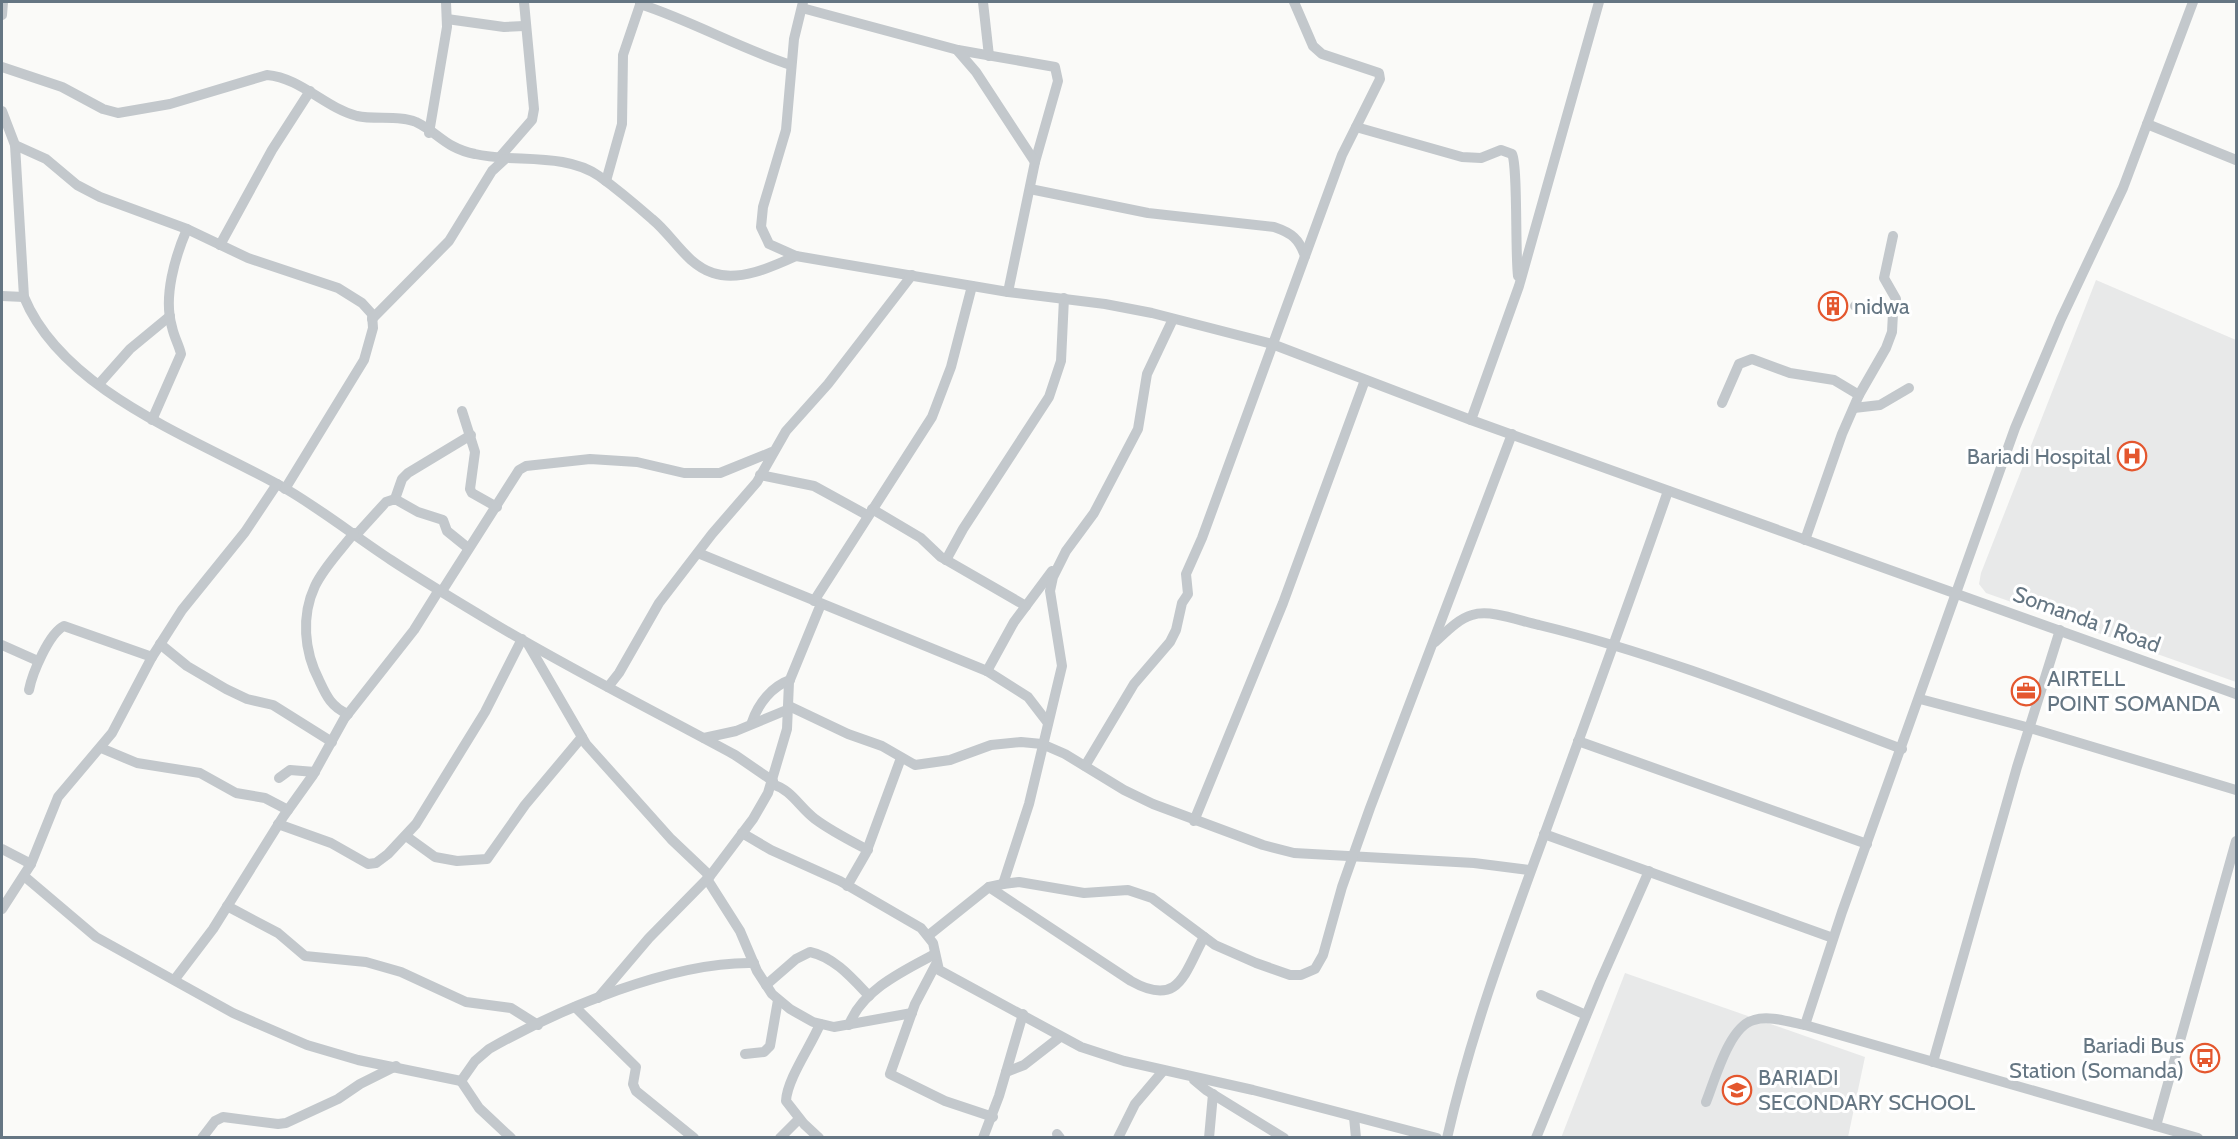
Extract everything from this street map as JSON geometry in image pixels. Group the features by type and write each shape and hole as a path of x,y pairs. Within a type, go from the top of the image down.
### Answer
{"street":[{"path":"2,15 3,2"},
{"path":"429,133 447,18 446,2"},
{"path":"372,318 449,241 492,171 532,120 534,109 524,26 524,2"},
{"path":"983,2 989,56"},
{"path":"1085,766 1121,704 1170,642 1176,630 1182,603 1188,594 1186,574 1190,562 1202,538 1342,155 1377,87 1380,75 1322,54 1313,46 1294,2"},
{"path":"1471,420 1519,285 1599,2"},
{"path":"1805,1025 1833,938 2015,428 2061,318 2119,198 2193,2"},
{"path":"606,182 622,124 623,55 640,3 679,17 745,49 791,65"},
{"path":"802,5 956,50 1040,62 1055,67 1058,72 1058,81 1035,162 1008,292"},
{"name":"Somanda 1 Road","path":"802,5 791,65 786,130 764,207 761,227 770,244 796,256 1008,292 1064,298 1173,318 1272,344 1471,420 2236,694"},
{"path":"447,18 504,27 524,26"},
{"path":"956,50 981,78 1035,162"},
{"path":"2,67 62,87 103,109 118,113 170,104 267,75 291,81 350,113 376,119 407,120 417,123 451,147 502,158 582,166 653,220 697,266 712,273 748,273 771,267 796,256"},
{"path":"220,245 272,150 310,91"},
{"path":"2,111 15,145 24,297 30,313 51,342 99,384 152,420 281,487 440,590 524,640 704,738 772,783 786,789 820,823 868,850"},
{"path":"2147,124 2236,160"},
{"path":"1356,128 1462,157 1481,158 1501,150 1512,154 1515,167 1514,230 1519,285"},
{"path":"2,909 31,864 58,797 102,748 152,657 198,588 281,487 364,360 373,328 372,314 362,303 338,288 248,258 188,229 92,193 77,185 45,159 15,145"},
{"path":"1030,189 1148,213 1274,227 1291,232 1301,243 1305,257"},
{"path":"152,420 181,354 170,316 175,266 188,229"},
{"path":"1805,540 1821,489 1859,395 1886,348 1892,332 1896,299 1887,285 1884,271 1893,236"},
{"path":"608,687 619,673 659,603 760,475 772,452 912,275"},
{"path":"598,998 649,938 709,878 742,833 772,783 787,729 790,680 818,603 869,512 932,417 951,367 972,286"},
{"path":"2,296 24,297"},
{"path":"946,560 963,529 1049,397 1061,361 1064,298"},
{"path":"1855,306 1874,306 1893,313"},
{"path":"99,384 130,349 170,316"},
{"path":"987,671 1014,622 1094,513 1138,429 1147,374 1173,318"},
{"path":"1722,403 1739,364 1752,359 1790,373 1834,380 1859,395"},
{"path":"1194,821 1283,603 1365,380"},
{"path":"1854,408 1880,405 1909,388"},
{"path":"462,411 475,452 470,489 472,493 497,507"},
{"path":"929,936 989,887 1019,882 1084,893 1128,890 1140,892 1152,898 1204,938 1256,963 1290,975 1309,973 1315,969 1323,955 1353,858 1512,434"},
{"path":"395,499 402,479 408,473 471,435"},
{"path":"176,979 315,772 348,714 414,630 497,507 519,470 526,466 590,459 637,462 684,473 720,473 772,452"},
{"path":"760,475 814,486 869,512 921,538 946,560 1026,606"},
{"path":"1447,1137 1492,977 1529,870 1615,645 1668,491"},
{"path":"348,714 333,705 327,698 312,668 306,622 314,587 355,534 386,502 395,499 418,512 443,520 451,535 468,548"},
{"path":"1003,884 1019,841 1062,666 1050,591 1053,577 1066,551"},
{"path":"698,553 987,671 1028,697 1048,723"},
{"path":"1434,643 1458,622 1473,614 1489,614 1615,645 1765,697 1902,749"},
{"path":"29,690 38,661 57,630 64,626 152,657"},
{"path":"1933,1062 2060,630"},
{"path":"524,640 582,737 622,786 709,878 740,932 766,985 778,999 790,1009 820,1024 834,1027 912,1013"},
{"path":"278,824 331,843 368,864 388,854 406,836 485,712 524,640"},
{"path":"160,644 187,666 216,683 247,699 273,705 332,742"},
{"path":"2,645 38,661"},
{"path":"752,722 768,695 782,683 790,680"},
{"path":"1920,699 2030,728 2236,790"},
{"path":"704,738 736,731 752,722 769,719 789,708"},
{"path":"789,708 882,746 915,765 950,760 991,745 1021,742 1042,744 1085,766 1124,790 1194,821 1294,853 1474,863 1529,870"},
{"path":"406,836 435,857 457,861 487,859 525,806 582,737"},
{"path":"1578,741 1867,844"},
{"path":"102,748 137,763 200,773 236,793 265,798 288,810"},
{"path":"847,886 868,850 901,758"},
{"path":"279,778 290,770 315,772"},
{"path":"742,833 901,916 929,936 936,959 943,972 1023,1014 1060,1037 1102,1054 1163,1071 1253,1090 1437,1137"},
{"path":"1544,834 1833,938"},
{"path":"2156,1126 2236,841"},
{"path":"2,849 31,864"},
{"path":"1536,1137 1649,871"},
{"path":"24,876 96,937 176,979 233,1013 292,1040 358,1060 397,1066 461,1082 479,1108 511,1137"},
{"path":"989,887 1131,981 1155,992 1170,989 1180,981 1204,938"},
{"path":"227,906 278,933 305,956 366,962 402,972 466,1002 512,1008 538,1025"},
{"path":"766,985 803,954 810,952 823,955 855,980 868,996"},
{"path":"849,1025 854,1011 868,996 936,959"},
{"path":"936,959 912,1013 892,1076 945,1101 993,1117"},
{"path":"461,1082 475,1061 489,1049 575,1007 598,998 714,965 754,963"},
{"path":"1541,995 1586,1015"},
{"path":"745,1054 764,1052 770,1046 778,999"},
{"path":"575,1007 636,1067 633,1084 636,1090 680,1132 694,1137"},
{"path":"983,1137 993,1117 1023,1014"},
{"path":"1706,1102 1734,1034 1744,1024 1755,1019 1775,1019 1805,1025 2198,1137"},
{"path":"819,1137 799,1119 786,1101 787,1092 820,1024"},
{"path":"1006,1072 1024,1065 1060,1037"},
{"path":"202,1137 215,1121 223,1117 286,1123 338,1099 360,1084 397,1066"},
{"path":"1118,1137 1136,1104 1163,1071"},
{"path":"1191,1078 1284,1137"},
{"path":"1209,1137 1213,1094"},
{"path":"1354,1117 1356,1137"},
{"path":"780,1137 799,1119"}],"shaded area":[{"name":"Bariadi Hospital","path":"2096,280 2236,340 2236,682 1986,593 1979,584 1981,573"},
{"path":"1625,973 1865,1057 1848,1137 1561,1138"}],"place":[{"name":"nidwa","path":"1833,306"},
{"name":"Bariadi Hospital","path":"2132,456"},
{"name":"AIRTELL POINT SOMANDA","path":"2026,691"},
{"name":"Bariadi Bus Station (Somanda)","path":"2205,1058"},
{"name":"BARIADI SECONDARY SCHOOL","path":"1737,1090"}]}
